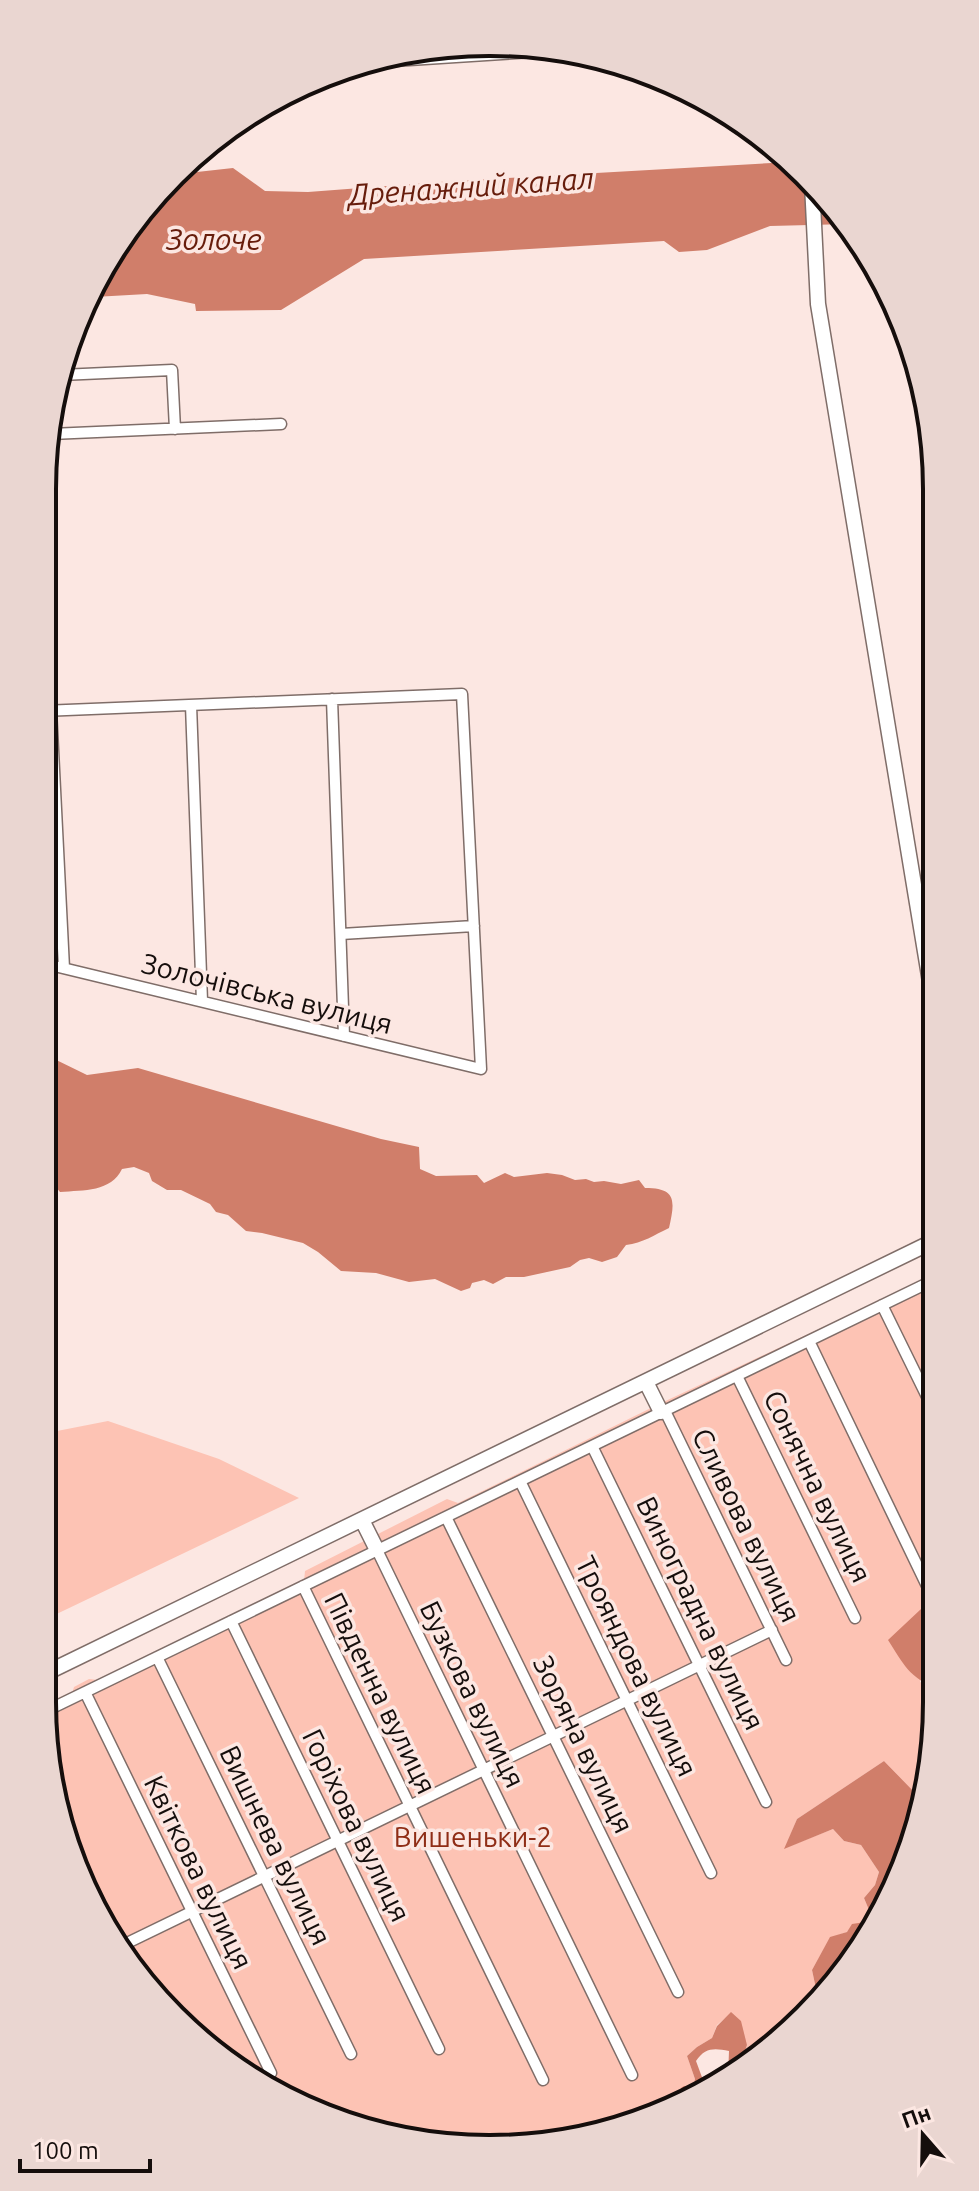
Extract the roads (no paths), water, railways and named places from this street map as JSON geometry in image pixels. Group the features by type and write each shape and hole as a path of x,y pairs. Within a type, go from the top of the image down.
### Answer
{"street":[{"path":"813,202 818,304 923,939"},
{"path":"72,375 172,370 175,429"},
{"path":"60,434 281,424"},
{"path":"56,711 462,694 474,926 341,934"},
{"path":"332,699 344,1036"},
{"path":"191,705 202,1001"},
{"path":"56,847 64,968"},
{"name":"Золочівська вулиця","path":"56,966 481,1069 474,926"},
{"path":"56,1668 923,1246"},
{"path":"56,1706 923,1285"},
{"path":"882,1305 923,1389"},
{"path":"809,1341 923,1578"},
{"name":"Сонячна вулиця","path":"737,1376 855,1618"},
{"path":"646,1382 663,1412"},
{"name":"Сливова вулиця","path":"663,1412 786,1660"},
{"name":"Виноградна вулиця","path":"592,1446 766,1802"},
{"name":"Трояндова вулиця","path":"520,1481 711,1873"},
{"name":"Зоряна вулиця","path":"446,1517 678,1992"},
{"path":"362,1520 377,1550"},
{"name":"Бузкова вулиця","path":"377,1550 632,2075"},
{"name":"Південна вулиця","path":"303,1586 543,2080"},
{"name":"Горіхова вулиця","path":"231,1621 439,2049"},
{"path":"129,1942 772,1630"},
{"name":"Вишнева вулиця","path":"157,1657 351,2054"},
{"name":"Квіткова вулиця","path":"85,1692 271,2073"}],"water":[{"name":"Золоче","path":"774,163 796,183 832,224 770,226 707,250 679,252 664,241 364,259 281,310 196,311 195,304 147,294 102,297 146,226 195,172 233,168 265,191 308,192"},
{"path":"56,1060 87,1075 138,1068 381,1139 419,1147 420,1169 436,1176 477,1175 484,1183 505,1173 514,1177 547,1173 575,1180 621,1184 639,1180 645,1188 663,1190 668,1194 672,1210 669,1228 643,1241 626,1245 617,1257 602,1262 589,1258 570,1267 524,1277 506,1277 493,1284 484,1280 472,1283 470,1288 461,1291 435,1279 409,1282 376,1273 341,1271 303,1243 246,1231 228,1215 216,1212 210,1204 181,1190 167,1190 152,1181 149,1173 134,1167 122,1169 104,1186 60,1192 56,1187"},
{"path":"923,1607 923,1681 913,1675 888,1640"},
{"path":"884,1761 914,1791 900,1841 869,1911 864,1898 875,1885 879,1872 861,1845 844,1841 833,1829 784,1849 797,1819"},
{"path":"862,1922 816,1986 812,1970 830,1937 847,1932 852,1924"},
{"path":"731,2012 741,2021 747,2045 745,2051 729,2063 729,2051 715,2049 699,2056 696,2061 703,2079 694,2083 687,2056 712,2038 717,2026"}],"water label":[{"name":"Дренажний канал","path":"471,186"}],"park label":[{"name":"Вишеньки-2","path":"473,1836"}]}
